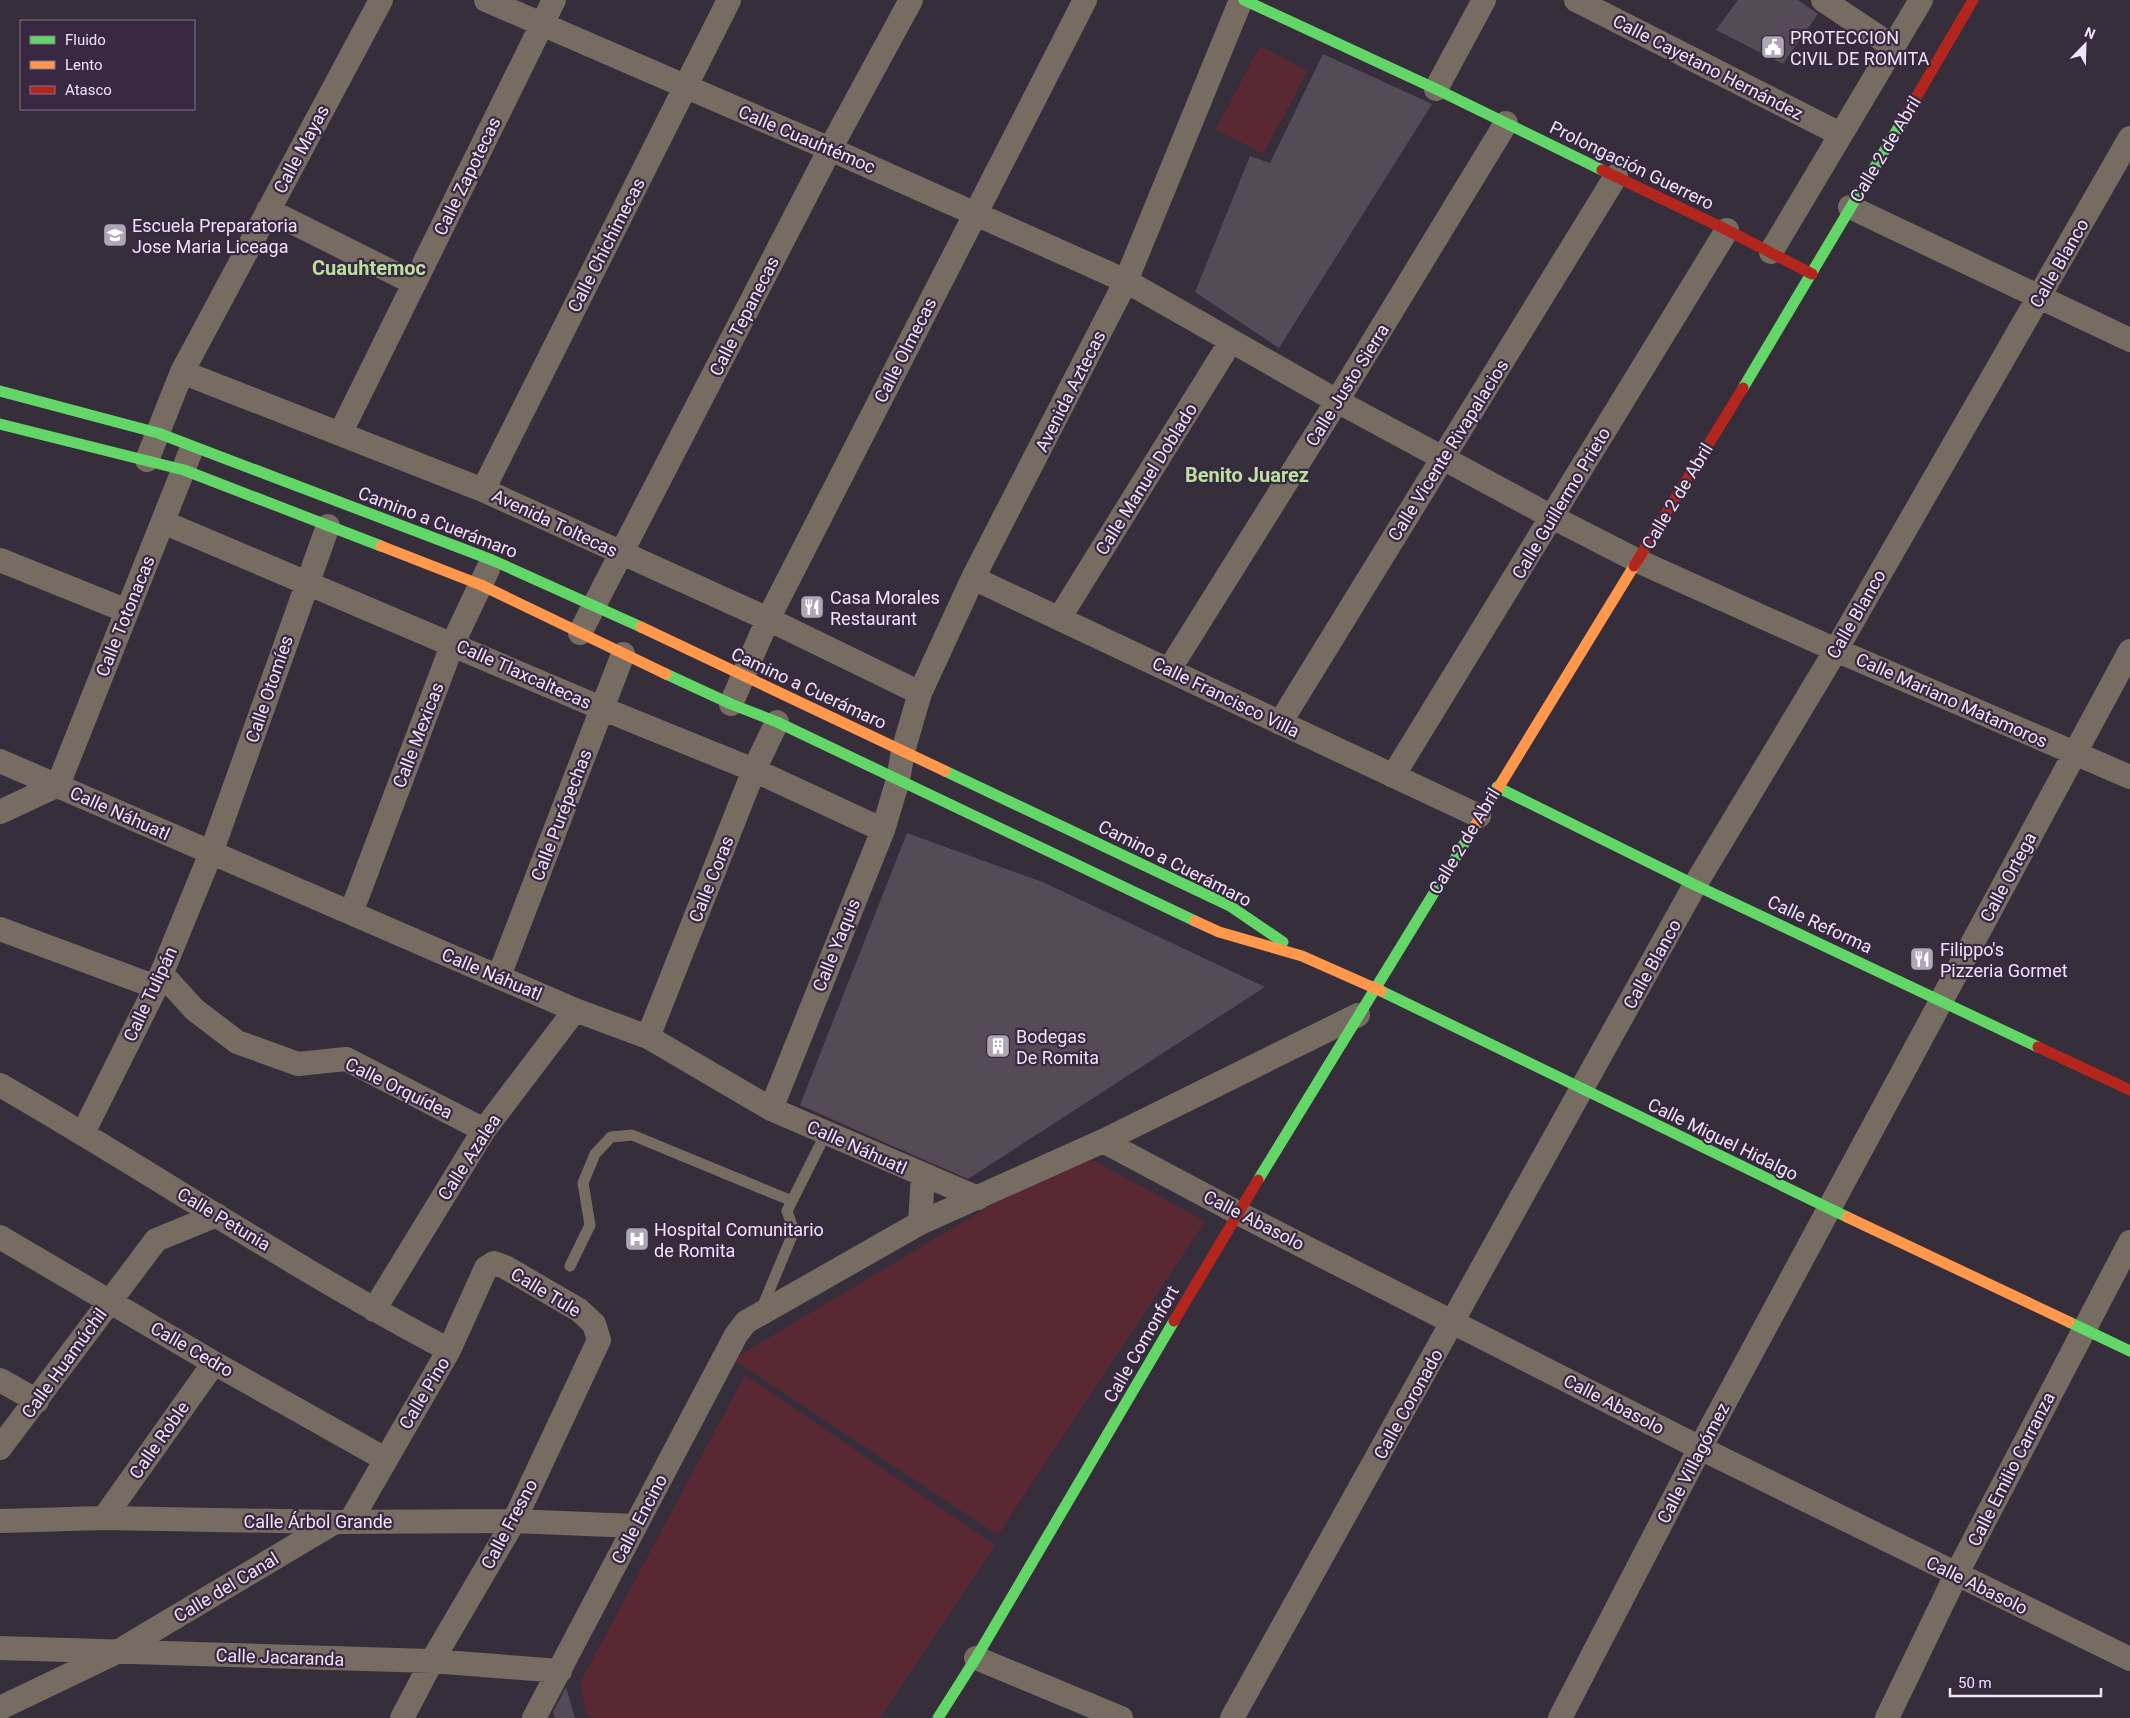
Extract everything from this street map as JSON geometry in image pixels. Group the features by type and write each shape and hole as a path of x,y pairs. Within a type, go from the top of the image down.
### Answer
{"main road":[{"name":"Prolongación Guerrero","path":"1243,0 1436,89 1727,230 1812,274"},
{"name":"Calle 2 de Abril","path":"1374,988 1638,561 1812,274 1973,0"},
{"name":"Camino a Cuerámaro","path":"0,391 158,434 492,560 596,606 1230,906 1302,956"},
{"path":"0,424 184,470 481,585 623,654 731,704 777,722 1219,932 1302,956"},
{"name":"Calle Reforma","path":"1497,787 1695,885 2130,1090"},
{"name":"Calle Miguel Hidalgo","path":"1302,956 1374,988 1829,1209 2130,1351"},
{"name":"Calle Comonfort","path":"938,1718 976,1658 1238,1213 1374,988"}],"street":[{"name":"Calle Mayas","path":"146,460 182,372 381,0"},
{"name":"Calle Cuauhtémoc","path":"486,0 830,148 1126,281 1337,401"},
{"name":"Calle Zapotecas","path":"340,434 554,0"},
{"name":"Calle Chichimecas","path":"483,490 728,0"},
{"name":"Calle Tepanecas","path":"580,633 596,606 830,148 911,0"},
{"name":"Calle Olmecas","path":"731,704 768,618 1086,0"},
{"name":"Avenida Aztecas","path":"898,780 903,751 920,693 973,578 1126,281 1243,0"},
{"path":"1436,89 1484,0"},
{"name":"Calle Cayetano Hernández","path":"1576,0 1840,134"},
{"path":"1823,0 1892,46"},
{"path":"1771,252 1921,0"},
{"name":"Calle Justo Sierra","path":"1169,670 1337,401 1506,123"},
{"name":"Calle Blanco","path":"1582,1090 1695,885 1836,650 2130,138"},
{"name":"Calle Vicente Rivapalacios","path":"1280,723 1616,176"},
{"path":"1850,207 2130,340"},
{"path":"268,210 414,283"},
{"name":"Calle Guillermo Prieto","path":"1393,776 1727,230"},
{"name":"Calle Manuel Doblado","path":"1060,617 1231,340"},
{"name":"Avenida Toltecas","path":"182,372 483,490 768,618 920,693"},
{"name":"Calle Mariano Matamoros","path":"1337,401 1552,517 1638,561 1836,650 2130,777"},
{"name":"Calle Totonacas","path":"58,785 192,446"},
{"name":"Calle Tlaxcaltecas","path":"163,522 452,643 601,708 754,770 883,830"},
{"name":"Calle Otomíes","path":"211,853 306,583 328,526"},
{"path":"0,560 127,611"},
{"name":"Calle Mexicas","path":"351,913 452,643 492,560"},
{"name":"Calle Francisco Villa","path":"973,578 1060,617 1479,816"},
{"name":"Calle Ortega","path":"1829,1209 2130,651"},
{"name":"Calle Purépechas","path":"499,976 623,654"},
{"name":"Calle Coras","path":"648,1037 754,770 777,722"},
{"name":"Calle Náhuatl","path":"0,761 575,1010 648,1037 771,1109 923,1176 978,1198"},
{"name":"Calle Yaquis","path":"771,1109 883,830 898,780"},
{"path":"0,812 58,785"},
{"name":"Calle Tulipán","path":"83,1133 159,980 211,853"},
{"name":"Calle Orquídea","path":"0,929 159,980 237,1042 298,1064 346,1059 484,1130"},
{"name":"Calle Azalea","path":"374,1310 484,1130 575,1010"},
{"path":"753,1318 920,1223 1103,1141 1358,1015"},
{"name":"Calle Petunia","path":"0,1085 83,1133 374,1310 450,1350"},
{"name":"Calle Coronado","path":"1232,1718 1582,1090"},
{"name":"Calle Abasolo","path":"1103,1141 1238,1213 1700,1448 2130,1659"},
{"path":"920,1223 923,1176"},
{"name":"Calle Villagómez","path":"1560,1718 1700,1448 1829,1209"},
{"name":"Calle Huamúchil","path":"0,1448 156,1240 217,1215"},
{"name":"Calle Cedro","path":"0,1238 214,1363 385,1459"},
{"name":"Calle Emilio Carranza","path":"1887,1718 1956,1575 2130,1242"},
{"name":"Calle Tule","path":"494,1264 505,1267 579,1310 594,1324"},
{"name":"Calle Pino","path":"342,1522 385,1459 450,1350 486,1268 494,1264"},
{"name":"Calle Encino","path":"534,1718 736,1335 753,1318"},
{"name":"Calle Fresno","path":"402,1718 432,1661 514,1521 599,1340 594,1324"},
{"name":"Calle Roble","path":"104,1518 214,1363"},
{"path":"0,1380 37,1401"},
{"name":"Calle Árbol Grande","path":"0,1521 104,1518 342,1522 514,1521 636,1526"},
{"name":"Calle del Canal","path":"0,1708 117,1652 342,1522"},
{"name":"Calle Jacaranda","path":"0,1648 432,1661 560,1671"},
{"path":"976,1658 1121,1718"}],"lane":[{"name":"Calle Encino","path":"753,1318 794,1231 787,1211 826,1133"},
{"path":"570,1266 590,1225 583,1183 595,1154 611,1137 632,1135 792,1201"}],"shaded area":[{"path":"1260,46 1308,71 1263,154 1216,129"},
{"path":"1079,1153 1205,1221 998,1535 733,1359"},
{"path":"745,1375 995,1545 880,1718 595,1718 587,1715 580,1683"}],"building":[{"name":"PROTECCION CIVIL DE ROMITA","path":"1738,0 1798,0 1818,14 1783,64 1716,30"},
{"path":"1323,54 1432,104 1279,348 1195,292 1250,156 1270,163"},
{"name":"Bodegas De Romita","path":"907,833 1045,883 1265,987 968,1179 800,1105"},
{"path":"566,1687 575,1718 555,1718 553,1712"}],"traffic: fast":[{"path":"1244,0 1436,89 1602,170"},
{"path":"1743,388 1904,118"},
{"path":"0,391 158,433 492,560 641,627"},
{"path":"0,424 184,470 381,546"},
{"path":"666,674 731,704 777,722 1195,921"},
{"path":"945,771 1230,906 1283,942"},
{"path":"1497,787 1695,885 2038,1047"},
{"path":"1258,1180 1467,839"},
{"path":"1381,991 1847,1217"},
{"path":"938,1718 976,1658 1174,1321"},
{"path":"2069,1322 2130,1351"}],"traffic: slow":[{"path":"381,546 481,585 666,674"},
{"path":"1467,839 1634,566"},
{"path":"641,627 945,771"},
{"path":"1195,921 1219,932 1302,956 1381,991"},
{"path":"1847,1217 2069,1322"}],"traffic: jam":[{"path":"1904,118 1973,0"},
{"path":"1602,170 1727,230 1812,274"},
{"path":"1634,566 1743,388"},
{"path":"2038,1047 2130,1090"},
{"path":"1174,1321 1258,1180"}],"place":[{"name":"PROTECCION CIVIL DE ROMITA","path":"1773,47"},
{"name":"Escuela Preparatoria Jose Maria Liceaga","path":"115,235"},
{"name":"Casa Morales Restaurant","path":"812,607"},
{"name":"Filippo's Pizzeria Gormet","path":"1922,959"},
{"name":"Bodegas De Romita","path":"998,1046"},
{"name":"Hospital Comunitario de Romita","path":"637,1239"}],"district":[{"name":"Cuauhtemoc","path":"369,268"},
{"name":"Benito Juarez","path":"1247,475"}]}
